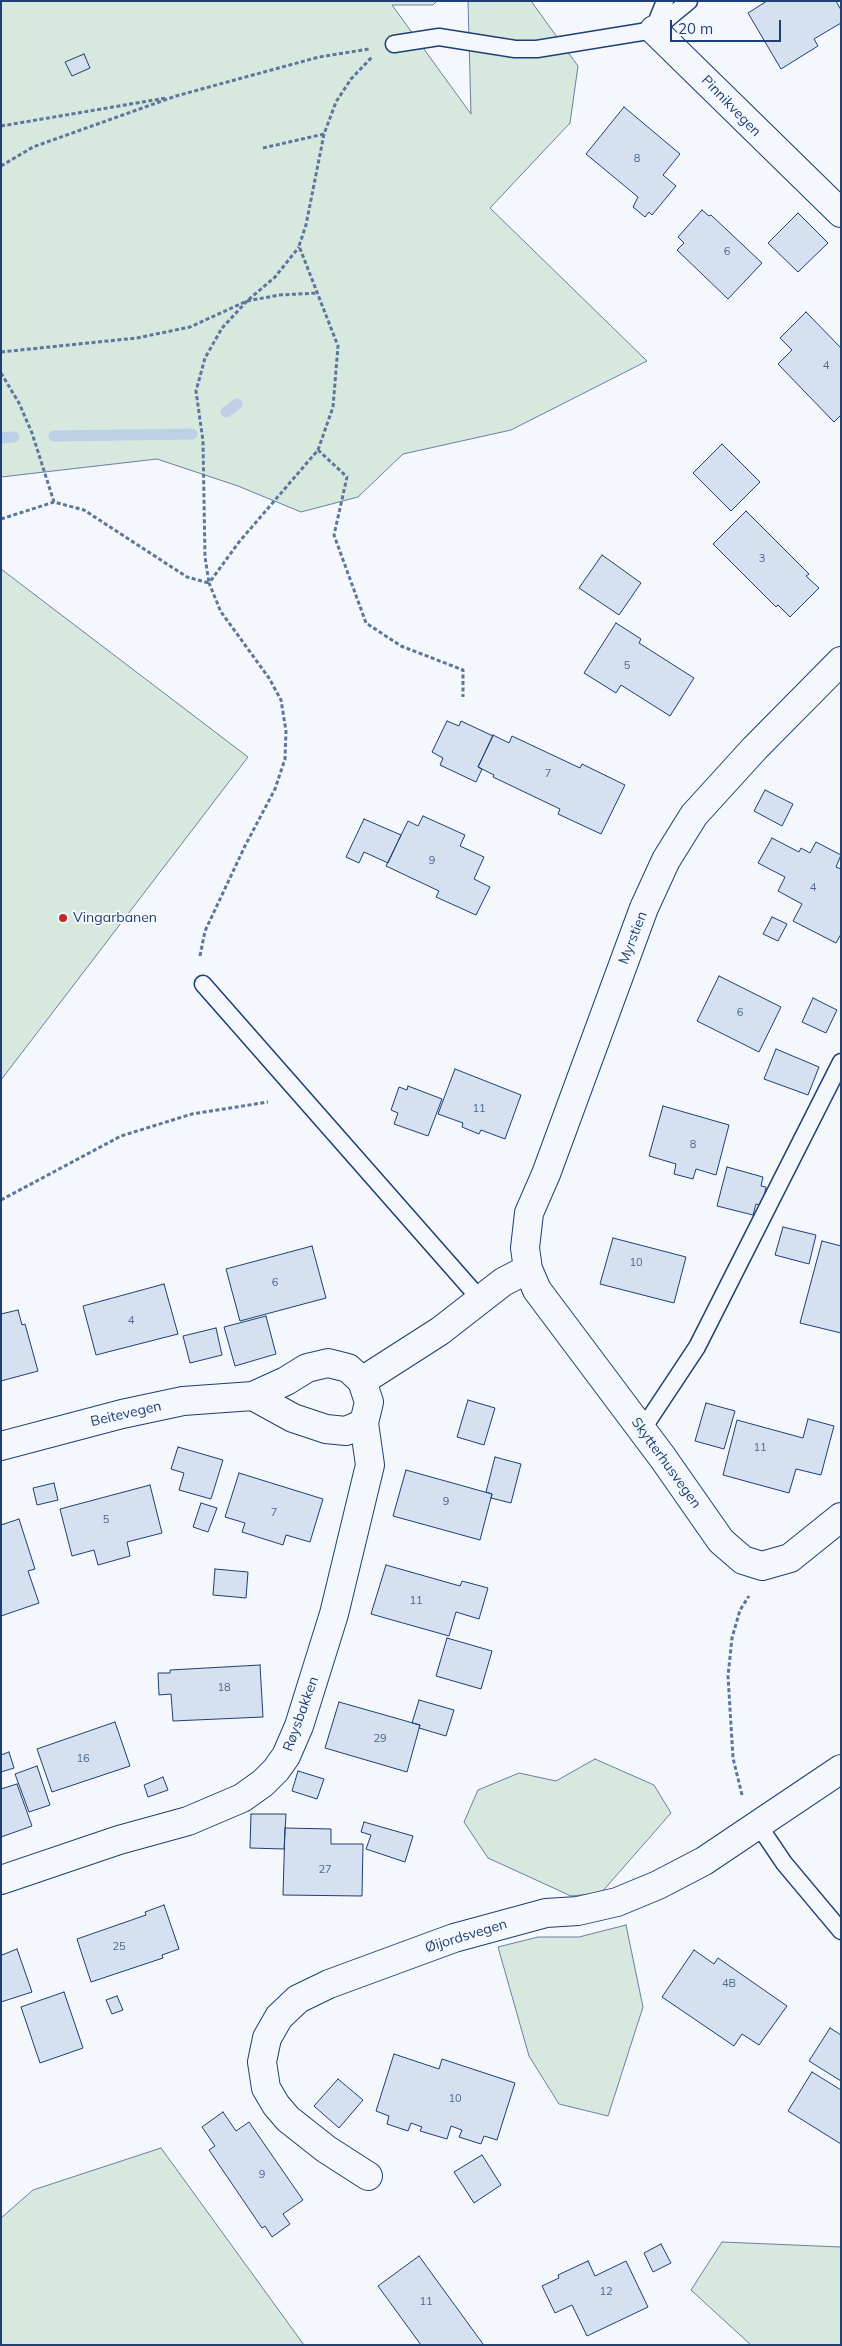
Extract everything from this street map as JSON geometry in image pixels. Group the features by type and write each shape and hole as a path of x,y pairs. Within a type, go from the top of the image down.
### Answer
{"street":[{"name":"Pinnikvegen","path":"654,30 841,213"},
{"name":"Myrstien","path":"528,1269 525,1248 529,1213 546,1174 644,908 666,860 694,815 755,748 841,661"},
{"path":"253,1396 293,1418 326,1430 346,1431 364,1423 369,1402 362,1381 440,1331 504,1282 528,1269"},
{"name":"Skytterhusvegen","path":"528,1269 537,1290 642,1430 721,1542 743,1560 762,1566"},
{"name":"Beitevegen","path":"1,1446 122,1414 183,1401 253,1396 286,1381 306,1368 328,1363 348,1368 362,1381"},
{"name":"Røysbakken","path":"1,1880 119,1840 188,1821 242,1798 276,1770 286,1756 299,1726 334,1614 370,1465 364,1423"},
{"path":"762,1566 790,1558 841,1517"},
{"name":"Øijordsvegen","path":"368,2176 326,2149 288,2119 276,2105 266,2088 262,2062 267,2038 280,2017 298,1999 329,1984 485,1928 546,1913 578,1911 617,1902 658,1885 704,1862 841,1769"}],"lane":[{"path":"654,30 665,1"},
{"path":"394,44 438,37 515,49 537,50 654,30 689,1"},
{"path":"203,984 480,1299"},
{"path":"642,1430 697,1347 841,1062"},
{"path":"759,1826 784,1863 841,1931"}],"path":[{"path":"1,166 33,147 176,96 319,57 394,44"},
{"path":"203,984 200,958 205,931 245,846 275,789 285,759 286,731 281,700 269,678 221,612 209,583 205,557 203,441 196,391 205,358 222,328 247,301 275,277 299,246 306,224 324,134 336,102 351,79 369,59 394,44"},
{"path":"1,126 176,96"},
{"path":"263,148 324,134"},
{"path":"209,583 239,542 318,450 333,407 338,346 299,246"},
{"path":"1,352 137,338 190,327 247,301 279,295 318,293"},
{"path":"1,373 19,403 32,433 54,502"},
{"path":"318,450 347,477 334,535 366,623 401,646 439,659 463,670 463,697"},
{"path":"1,519 54,502 84,510 187,577 209,583"},
{"path":"1,1200 121,1136 192,1114 266,1102 312,1109"},
{"path":"759,1826 742,1797 733,1758 728,1676 732,1638 740,1610 757,1584 762,1566"}],"shaded area":[{"path":"1,1 437,1 433,5 392,5 471,114 468,1 531,1 578,66 570,123 490,208 647,361 511,430 403,454 358,497 301,512 238,486 157,459 1,477"},
{"name":"Vingarbanen","path":"1,569 248,757 1,1080"},
{"path":"595,1759 654,1785 671,1813 601,1893 571,1896 488,1858 464,1822 478,1790 519,1773 556,1781"},
{"path":"626,1925 643,2007 608,2116 559,2104 529,2056 498,1947 538,1937 579,1937"},
{"path":"161,2148 304,2345 1,2345 1,2218 33,2190"},
{"path":"722,2242 841,2247 841,2345 751,2345 691,2290"}],"building":[{"path":"767,1 836,1 841,10 841,23 814,39 818,46 781,69 748,13"},
{"path":"84,54 90,68 72,76 65,62"},
{"path":"624,107 680,154 663,175 676,186 652,215 649,212 645,217 633,207 638,197 586,154"},
{"path":"702,210 709,216 711,215 762,263 728,299 677,250 684,243 678,237"},
{"path":"798,213 828,243 798,272 768,243"},
{"path":"806,312 841,348 841,415 834,422 778,364 792,350 780,338"},
{"path":"722,444 760,482 731,511 693,473"},
{"path":"746,511 809,574 806,576 819,588 790,617 778,605 776,607 713,544"},
{"path":"602,555 641,583 619,615 579,588"},
{"path":"616,623 641,639 639,643 694,678 670,716 621,685 616,693 584,673"},
{"path":"447,721 459,726 461,721 493,736 478,767 482,769 476,782 440,765 443,758 432,752"},
{"path":"493,735 509,743 512,736 580,768 582,764 625,785 601,834 558,814 560,809 493,777 494,775 478,767"},
{"path":"765,790 793,804 782,826 754,811"},
{"path":"423,816 465,835 460,846 484,857 474,879 490,887 476,915 436,897 439,891 386,866 408,821 418,826"},
{"path":"364,819 401,835 388,863 364,852 359,863 346,857"},
{"path":"772,838 799,852 801,848 810,853 816,842 841,855 836,867 841,869 841,934 836,943 793,921 802,904 778,891 785,877 758,863"},
{"path":"772,917 787,924 778,941 763,934"},
{"path":"719,976 781,1007 759,1052 697,1021"},
{"path":"813,998 837,1010 826,1033 802,1022"},
{"path":"776,1049 819,1067 808,1095 764,1079"},
{"path":"455,1069 521,1095 505,1139 481,1130 479,1134 462,1127 463,1123 438,1114"},
{"path":"408,1086 442,1099 428,1136 394,1124 398,1113 391,1110 399,1087 407,1090"},
{"path":"663,1106 729,1125 716,1175 696,1169 693,1179 674,1174 676,1164 649,1156"},
{"path":"727,1167 763,1177 761,1186 766,1187 762,1206 756,1204 753,1215 717,1206"},
{"path":"783,1227 816,1235 809,1264 775,1255"},
{"path":"613,1238 686,1257 674,1303 600,1284"},
{"path":"822,1241 841,1246 841,1333 800,1323"},
{"path":"312,1246 326,1298 240,1321 226,1269"},
{"path":"164,1284 178,1334 96,1355 83,1306"},
{"path":"18,1310 22,1325 25,1324 38,1371 1,1381 1,1314"},
{"path":"266,1316 276,1354 235,1366 224,1327"},
{"path":"216,1328 222,1355 190,1363 183,1336"},
{"path":"468,1400 495,1408 484,1445 457,1437"},
{"path":"706,1403 735,1411 724,1449 695,1441"},
{"path":"808,1419 834,1426 821,1475 796,1469 789,1493 723,1475 737,1420 803,1438"},
{"path":"178,1447 223,1460 211,1499 179,1490 184,1473 171,1469"},
{"path":"495,1457 521,1464 511,1503 491,1498 492,1494 486,1492"},
{"path":"406,1470 492,1494 480,1540 393,1516"},
{"path":"239,1473 323,1499 310,1542 286,1535 283,1545 242,1532 245,1523 225,1517"},
{"path":"54,1483 58,1500 37,1505 33,1488"},
{"path":"150,1485 162,1533 127,1542 130,1556 98,1565 94,1550 72,1556 60,1509"},
{"path":"201,1503 217,1508 208,1532 193,1527"},
{"path":"19,1519 35,1569 28,1571 39,1603 1,1616 1,1525"},
{"path":"386,1565 460,1586 462,1581 488,1588 479,1619 456,1612 449,1636 371,1614"},
{"path":"215,1569 248,1572 246,1598 213,1595"},
{"path":"447,1638 492,1651 481,1689 436,1676"},
{"path":"260,1665 263,1717 173,1721 171,1694 159,1695 158,1673 170,1673 170,1670"},
{"path":"419,1700 454,1710 446,1736 419,1728 420,1725 412,1723"},
{"path":"339,1702 420,1725 407,1772 325,1748"},
{"path":"115,1722 130,1766 52,1792 37,1749"},
{"path":"9,1752 14,1768 1,1772 1,1755"},
{"path":"37,1766 50,1805 29,1812 15,1774"},
{"path":"298,1771 324,1779 317,1799 292,1791"},
{"path":"163,1777 168,1790 148,1797 144,1785"},
{"path":"17,1784 32,1826 1,1837 1,1789"},
{"path":"251,1814 286,1814 284,1849 250,1848"},
{"path":"364,1822 413,1836 405,1862 366,1849 371,1835 361,1832"},
{"path":"285,1828 331,1829 331,1844 363,1844 362,1896 283,1895"},
{"path":"164,1905 179,1949 162,1955 163,1958 91,1982 77,1939 146,1915 145,1912"},
{"path":"17,1949 32,1992 1,2002 1,1952 2,1955"},
{"path":"694,1950 714,1964 718,1958 787,2006 759,2045 742,2034 734,2046 662,1997"},
{"path":"64,1992 83,2048 40,2063 21,2007"},
{"path":"117,1996 123,2010 112,2014 106,2000"},
{"path":"830,2028 841,2035 841,2081 809,2061"},
{"path":"394,2054 439,2069 442,2059 515,2083 497,2140 484,2136 481,2144 459,2137 462,2130 451,2126 447,2139 420,2131 422,2127 411,2123 408,2131 387,2124 389,2116 376,2111"},
{"path":"812,2072 841,2090 841,2144 788,2111"},
{"path":"338,2079 363,2100 339,2128 314,2106"},
{"path":"223,2112 236,2131 249,2122 303,2200 283,2214 290,2224 272,2237 265,2226 262,2228 209,2150 215,2146 202,2127"},
{"path":"482,2155 501,2185 474,2203 454,2172"},
{"path":"661,2244 671,2263 653,2272 644,2253"},
{"path":"419,2256 482,2345 421,2345 378,2286"},
{"path":"588,2261 595,2276 626,2261 648,2307 587,2336 572,2305 555,2313 542,2286 559,2278 558,2275"}],"waterway":[{"path":"226,412 237,404"},
{"path":"54,436 192,434"},
{"path":"1,438 14,437"}],"place":[{"name":"Vingarbanen","path":"63,918"}]}
